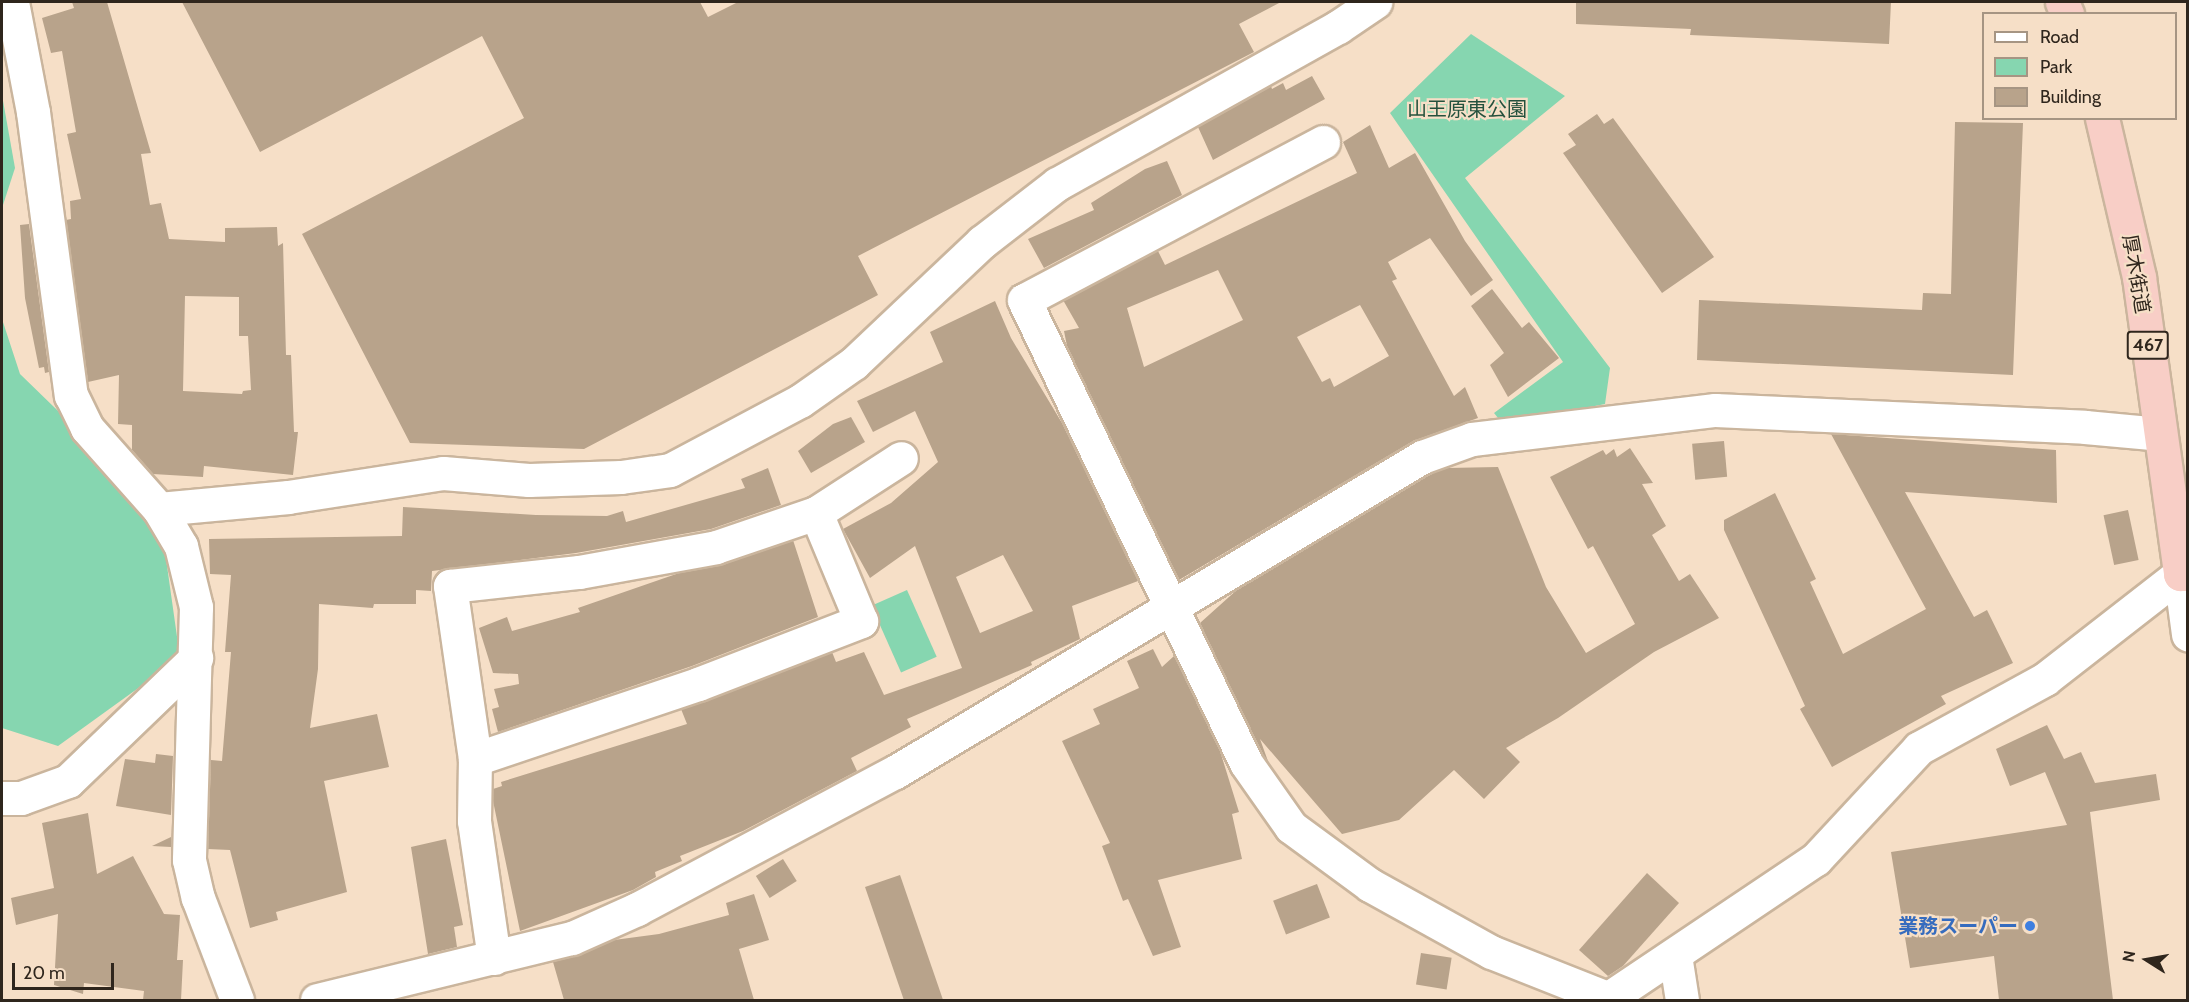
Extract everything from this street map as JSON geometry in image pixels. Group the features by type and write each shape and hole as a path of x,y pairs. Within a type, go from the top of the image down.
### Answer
{"highway":[{"name":"厚木街道","path":"2102,120 2139,277 2160,434 2184,574"}],"street":[{"path":"12,2 33,112 71,395 87,428 159,509 181,546 196,607 189,860 198,898 237,1000"},
{"path":"159,509 288,497 443,472 529,480 621,477 670,470 800,401 854,363 982,242 1057,184 1338,27 1375,2"},
{"path":"1323,142 1024,300 1174,607 1246,763 1291,827 1370,885 1491,952 1607,999 1816,859 1919,748 2045,679 2184,574"},
{"path":"317,1000 572,938 637,909 895,772 1010,701 1174,607 1422,457 1472,439 1715,410 2160,434"},
{"path":"494,958 474,821 475,759 450,586 579,572 716,547 816,513 901,458"},
{"path":"475,759 698,684 861,621 816,513"},
{"path":"2184,574 2187,634"},
{"path":"2,798 21,798 68,781 196,658"},
{"path":"1675,955 1682,1000"}],"green space":[{"name":"山王原東公園","path":"1471,34 1565,96 1465,178 1610,368 1605,404 1503,424 1494,413 1563,362 1390,113"},
{"path":"2,95 15,168 2,208"},
{"path":"2,319 20,374 159,509 180,658 58,746 2,728"},
{"path":"907,590 937,657 901,673 871,606"}],"building":[{"path":"72,2 107,2 151,153 141,154 150,205 161,203 169,239 225,242 225,228 277,227 278,246 283,243 286,355 291,355 294,432 298,432 293,475 204,466 203,477 153,474 132,450 132,425 118,424 119,375 88,382 66,220 71,219 70,201 81,199 67,134 76,132 62,51 51,53 42,18 74,8","holes":["185,296 239,297 239,336 248,336 251,390 243,391 242,394 183,391"]},
{"path":"182,2 700,2 708,17 738,2 1281,2 1239,24 1254,52 858,256 878,295 584,449 410,443 302,234 524,118 482,36 260,152"},
{"path":"1576,2 1891,2 1889,44 1690,35 1691,29 1576,24"},
{"path":"1312,76 1325,99 1213,160 1198,127 1271,86 1272,89 1283,83 1286,90"},
{"path":"1597,114 1604,124 1613,118 1714,257 1662,293 1563,153 1576,145 1568,134"},
{"path":"1955,122 2023,123 2013,375 1697,360 1699,300 1922,310 1923,293 1951,294"},
{"path":"1370,125 1389,168 1415,153 1465,241 1493,280 1471,296 1430,238 1388,262 1397,279 1392,281 1454,396 1465,387 1478,418 1413,441 1179,580 1067,346 1064,331 1079,328 1063,300 1158,251 1165,265 1357,173 1343,142","holes":["1218,270 1243,320 1144,367 1127,308","1360,305 1389,356 1334,387 1330,378 1322,382 1297,337"]},
{"path":"1167,161 1182,195 1044,268 1028,239 1094,210 1091,203 1145,169"},
{"path":"29,224 49,372 45,373 44,367 39,368 25,298 20,225"},
{"path":"1492,289 1522,328 1529,322 1559,358 1508,397 1490,365 1504,353 1471,306"},
{"path":"995,301 1011,338 1062,423 1138,581 1072,606 1080,639 1031,662 1032,665 907,719 911,727 851,758 857,771 743,831 680,856 682,861 655,872 656,877 633,890 520,931 493,801 493,789 502,786 501,782 687,724 681,709 832,652 836,662 864,652 884,695 962,668 915,546 870,578 843,529 891,503 938,462 915,411 873,432 857,401 943,362 930,332","holes":["1003,555 1033,611 980,633 956,577"]},
{"path":"851,417 865,442 811,473 798,451 833,424"},
{"path":"1831,434 2056,450 2057,503 1905,492 1974,617 1987,610 2013,663 1941,696 1946,704 1832,767 1800,709 1805,706 1724,530 1724,520 1775,493 1816,579 1810,582 1843,654 1926,609"},
{"path":"1724,441 1727,477 1695,480 1692,444"},
{"path":"1630,448 1653,483 1642,484 1666,526 1652,535 1679,581 1690,574 1719,618 1654,652 1558,718 1506,748 1520,762 1484,799 1454,770 1399,820 1342,834 1260,739 1269,764 1200,623 1239,588 1430,474 1447,468 1498,467 1546,587 1586,653 1635,624 1593,546 1588,549 1550,477 1603,450 1606,455 1614,449 1617,457"},
{"path":"768,468 781,505 711,529 576,553 432,571 431,591 416,590 416,604 374,604 373,608 319,604 318,669 310,728 377,714 389,767 324,781 347,892 276,912 278,920 250,928 230,850 208,849 211,760 222,761 231,652 225,652 231,575 210,574 209,539 402,536 403,507 536,515 607,516 623,511 626,522 745,488 741,479"},
{"path":"2128,510 2139,560 2114,565 2104,515"},
{"path":"793,540 818,617 692,666 498,732 492,709 499,707 494,689 519,684 518,674 493,673 479,628 507,617 512,631 580,612 578,608 682,572 722,565"},
{"path":"1153,649 1162,667 1174,656 1220,751 1239,812 1232,814 1242,859 1158,880 1181,947 1153,956 1128,899 1123,901 1102,846 1110,843 1062,741 1100,724 1093,709 1139,688 1127,661"},
{"path":"2047,725 2064,759 2081,752 2095,783 2156,774 2160,800 2090,812 2113,1000 1999,1000 1994,956 1910,968 1891,852 2067,825 2045,772 2010,786 1996,749"},
{"path":"156,754 173,756 171,815 116,806 125,759 155,763"},
{"path":"88,813 97,874 133,856 164,914 180,915 177,960 183,960 181,1000 143,1000 144,991 84,983 83,994 54,985 58,914 16,925 11,898 54,888 42,823"},
{"path":"171,837 171,847 152,846"},
{"path":"446,839 463,925 454,927 457,947 428,954 411,847"},
{"path":"783,859 797,881 770,898 756,876"},
{"path":"1647,873 1679,903 1623,966 1608,976 1579,950"},
{"path":"900,875 943,1000 904,1000 865,887"},
{"path":"1317,884 1330,918 1286,934 1273,901"},
{"path":"754,894 769,940 739,949 754,1000 564,1000 553,962 614,940 659,934 729,915 726,903"},
{"path":"1421,953 1452,958 1447,989 1416,985"}],"place":[{"name":"業務スーパー","path":"2030,926"}]}
